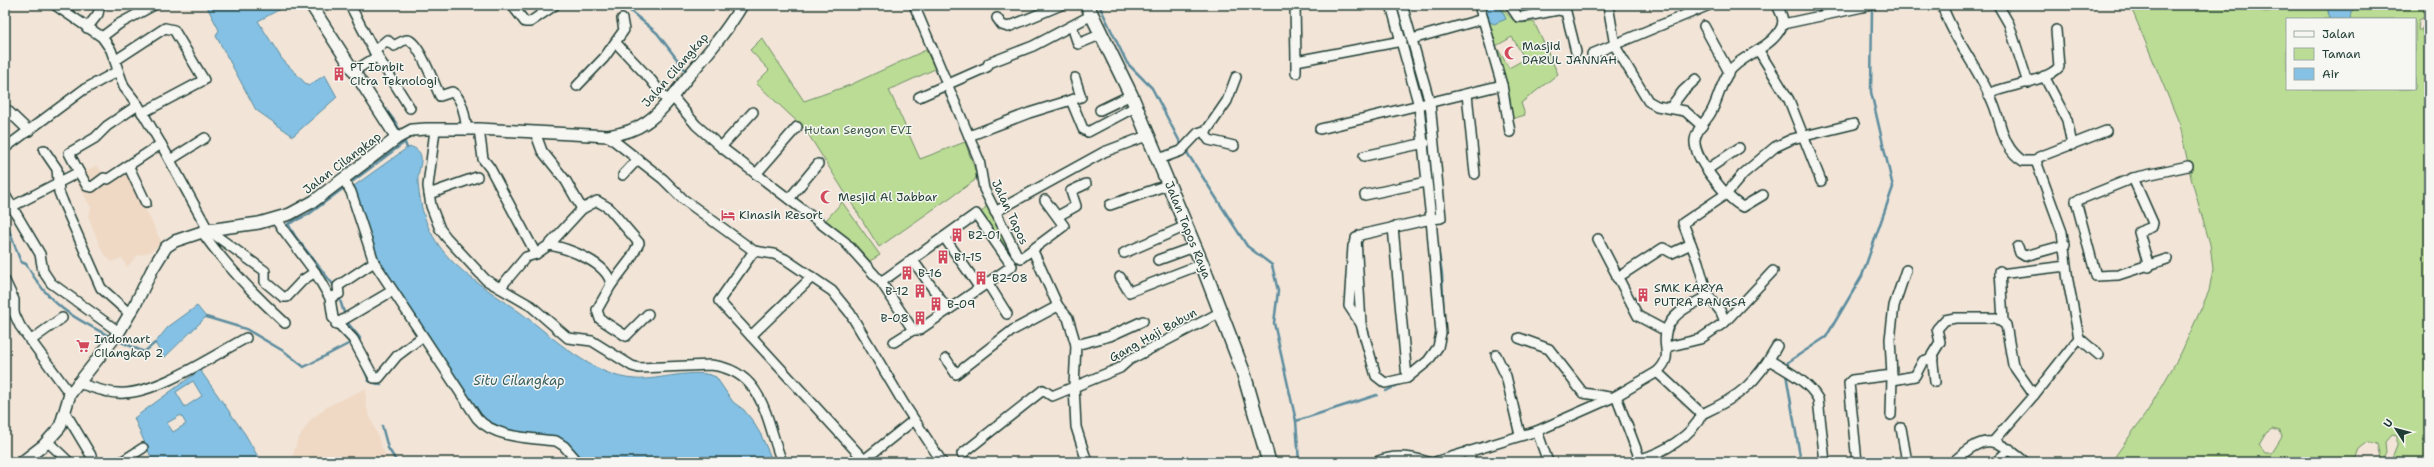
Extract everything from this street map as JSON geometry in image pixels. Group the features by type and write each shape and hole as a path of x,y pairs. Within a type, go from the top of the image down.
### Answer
{"main road":[{"name":"Jalan Tapos Raya","path":"1089,10 1134,101 1170,184 1243,371 1270,462"}],"street":[{"path":"55,5 102,37 116,60 118,71 124,87 140,109 161,144 205,231 223,262 241,282 285,323"},
{"path":"87,28 98,14 100,5"},
{"path":"102,37 119,24 154,5"},
{"path":"311,5 357,70 398,137"},
{"path":"350,5 376,53 410,108"},
{"path":"512,5 525,22 530,22 555,5"},
{"name":"Jalan Cilangkap","path":"22,462 35,458 47,441 60,427 70,394 77,383 116,337 130,314 152,268 166,247 175,241 205,231 246,226 276,220 302,208 398,137 409,132 479,129 608,136 636,129 646,122 670,99 716,42 742,5"},
{"name":"Jalan Tapos","path":"914,5 946,85 979,160 984,189 1018,257 1021,258 1031,255 1064,226 1058,216"},
{"path":"997,18 1002,25 1008,26 1061,5"},
{"path":"1295,5 1296,73"},
{"path":"1391,5 1402,41 1425,104 1424,143 1426,182 1434,219 1440,341 1428,361 1407,378 1389,383 1379,381 1376,376 1361,324 1356,238 1360,235 1393,227 1434,219 1441,217 1425,104 1412,39 1402,5"},
{"path":"1479,5 1502,85 1510,132"},
{"path":"1513,5 1512,8 1518,16 1522,17 1558,10 1566,12 1576,52"},
{"path":"1608,5 1615,46 1648,101 1657,106 1685,111 1702,126"},
{"path":"1592,54 1615,46 1709,5"},
{"path":"1763,195 1743,207 1726,194 1699,155 1695,142 1702,126 1714,107 1729,72 1759,51 1778,33 1783,24 1777,5"},
{"path":"1783,24 1861,6 1872,5"},
{"path":"1942,5 1950,26 1976,69 1988,94 2009,150 2023,161 2036,161 2039,157 2106,131"},
{"path":"1998,5 2009,24 2028,83"},
{"path":"919,97 986,67 989,64 1034,46 1089,10"},
{"path":"577,86 616,43 624,30 622,19"},
{"path":"1412,39 1483,19"},
{"path":"1704,26 1729,72"},
{"path":"116,60 165,28 170,28 174,30 204,80 140,109 107,126 95,138 69,153 79,172 90,187 104,178 108,179 161,144"},
{"path":"1988,94 2028,83 2056,71 2059,67 2056,30"},
{"path":"1074,32 1078,44 1102,34"},
{"path":"357,70 376,53 387,40 394,46 406,40 410,40 418,50 440,96 452,92 456,95 464,112 466,130"},
{"path":"1296,60 1402,41"},
{"path":"616,43 696,125 721,147 845,242 881,282 913,330"},
{"path":"1759,51 1789,100 1821,181"},
{"path":"5,148 83,90 118,71"},
{"path":"2044,76 2067,120 2072,145"},
{"path":"1159,159 1181,151 1198,134 1204,132 1227,101 1236,77"},
{"path":"969,136 1029,113 1081,97 1075,78"},
{"path":"1670,108 1683,91 1696,79"},
{"path":"1320,129 1502,85"},
{"path":"1466,94 1475,174"},
{"path":"1071,100 1083,129 1088,132 1134,101"},
{"path":"1100,110 1134,101"},
{"path":"5,108 29,131"},
{"path":"721,147 753,112"},
{"path":"1726,322 1721,312 1707,294 1683,223 1726,194 1760,159 1775,147 1803,136 1854,124"},
{"path":"756,174 797,127"},
{"path":"479,129 485,164 490,168 521,230 536,254"},
{"path":"435,130 428,182 433,211 446,237 486,280 531,306 568,338 592,341 600,344 632,366 650,368 711,365 722,366 745,378 760,399 769,418 782,462"},
{"path":"535,132 542,151 566,181 582,209"},
{"path":"1204,132 1209,140 1234,146"},
{"path":"995,212 1104,152 1149,135"},
{"path":"608,136 638,159 683,199 754,251 774,254 832,291 850,313 914,420 942,462"},
{"path":"170,160 205,138"},
{"path":"1364,156 1424,143"},
{"path":"1708,169 1739,148"},
{"path":"44,150 57,169 59,192 64,206 101,288 130,314"},
{"path":"623,174 638,159"},
{"path":"2036,161 2056,213 2065,245 2066,266 2079,338 2099,354"},
{"path":"789,199 818,164"},
{"path":"128,165 146,203"},
{"path":"2167,259 2149,267 2118,275 2096,276 2076,201 2133,178 2188,166"},
{"path":"11,207 79,172"},
{"path":"430,194 478,177"},
{"path":"344,178 351,192 374,262 422,337 481,423 497,432 556,441 564,446 578,462"},
{"path":"2133,178 2153,225 2139,232 2149,267"},
{"path":"1365,195 1426,182"},
{"path":"1046,200 1058,216 1076,206 1071,192 1086,184"},
{"path":"1110,205 1170,184"},
{"path":"5,195 40,254 43,271 51,283 116,337"},
{"path":"500,288 526,257 536,254 549,245 582,209 597,201 603,203 640,243 630,260 611,285 597,310 600,319 626,336 648,314"},
{"path":"881,282 976,214 1012,266"},
{"path":"276,220 334,296"},
{"path":"1124,253 1186,226"},
{"path":"1393,227 1407,378"},
{"path":"205,231 265,271 265,282 285,298 303,280 315,272"},
{"path":"944,237 978,287"},
{"path":"1598,239 1638,316 1666,331"},
{"path":"1617,278 1663,248 1672,253 1691,244"},
{"path":"549,245 564,248 584,256 608,275 611,285"},
{"path":"2018,247 2020,253 2025,256 2065,245"},
{"path":"1158,260 1194,247"},
{"path":"754,251 719,300 865,461 914,420"},
{"path":"894,342 913,330 919,330 978,287 1031,255 1058,306 1068,318 1076,345 1074,386 1076,427 1087,462"},
{"path":"912,259 948,310"},
{"path":"374,262 338,286 334,296 333,318 342,321 373,377 379,378 397,356 422,337"},
{"path":"1120,277 1129,292 1202,264"},
{"path":"2034,395 2013,365 2008,329 2003,321 2000,272 2066,266"},
{"path":"1891,415 1890,405 1892,377 1890,339 1894,306 1906,270"},
{"path":"1667,347 1700,338 1726,322 1773,271"},
{"path":"751,336 812,277"},
{"path":"5,281 14,300 14,313 30,341 70,394"},
{"path":"986,282 1007,314"},
{"path":"342,321 392,291"},
{"path":"1435,462 1537,431 1574,416 1657,372 1665,363 1667,347 1666,331 1680,312 1704,298 1707,294"},
{"path":"946,360 956,374 1013,330 1058,306"},
{"name":"Gang Haji Babun","path":"962,454 1043,390 1050,397 1120,368 1129,360 1220,312"},
{"path":"30,341 62,318"},
{"path":"1934,382 1933,358 1940,342 1937,329 1940,323 1948,318 1996,318 2003,321"},
{"path":"1076,345 1110,336 1143,320"},
{"path":"77,383 118,394 139,391 172,379 246,338"},
{"path":"1519,338 1549,349 1583,392 1612,397"},
{"path":"1993,442 2034,395 2079,338"},
{"path":"1612,397 1641,460 1684,437 1700,421 1702,414 1739,395 1750,385 1769,360 1777,346"},
{"path":"1496,355 1506,376 1520,435"},
{"path":"1857,462 1849,382 1852,380 1915,376 1923,360 1933,358"},
{"path":"1769,360 1791,373 1813,391 1818,399 1825,462"},
{"path":"1657,372 1702,414"},
{"path":"65,412 95,462"},
{"path":"1901,428 1907,462"},
{"path":"1537,431 1548,462"},
{"path":"47,441 69,462"},
{"path":"1953,462 1978,442 1993,442 2010,449 2025,462"},
{"path":"121,462 143,448"},
{"path":"1996,462 2010,449"},
{"path":"1468,451 1472,462"},
{"path":"1376,462 1388,457 1414,457 1428,462"}],"shaded area":[{"path":"97,165 106,177 125,166 162,243 150,252 137,256 127,267 122,258 111,262 102,251 88,216 91,208 74,177"},
{"path":"366,388 366,406 388,462 291,462 297,441 310,420 328,406"}],"green space":[{"path":"1482,5 1499,5 1516,23 1534,22 1558,74 1521,103 1525,115 1512,119","holes":["1512,37 1525,59 1509,68 1496,46"]},
{"path":"2130,5 2251,5 2266,12 2273,10 2280,5 2338,5 2328,9 2329,18 2286,18 2286,90 2416,90 2416,18 2350,18 2354,5 2429,5 2429,20 2425,17 2419,20 2418,30 2421,30 2424,25 2422,32 2424,35 2429,34 2429,462 2381,462 2377,444 2368,442 2359,449 2354,462 2111,462 2147,412 2181,353 2209,291 2213,269 2210,244 2191,178 2180,125","holes":["2272,429 2280,431 2282,437 2272,453 2265,453 2259,445 2266,433","2392,434 2397,435 2397,445 2391,460 2385,461 2383,458 2386,452 2385,442"]},
{"name":"Hutan Sengon EVI","path":"762,38 804,101 850,85 926,50 935,69 889,90 920,159 965,142 977,175 974,181 879,247 805,129 756,83 769,70 750,50"},
{"path":"842,202 880,255 870,261 855,244 826,220"},
{"path":"988,204 1015,255 1009,258 980,214"}],"water":[{"path":"206,5 283,5 284,7 258,21 282,59 308,86 325,75 337,97 293,136 256,110 216,36 219,30"},
{"path":"1482,5 1500,6 1506,19 1494,24 1486,20"},
{"path":"2338,5 2354,5 2350,18 2329,18 2328,9"},
{"name":"Situ Cilangkap","path":"412,147 420,153 421,157 418,176 419,193 428,227 439,246 463,271 574,354 589,364 604,371 619,377 635,379 698,373 716,377 733,402 744,410 752,420 761,435 773,462 584,462 572,449 563,442 554,438 546,436 518,435 497,428 486,421 384,273 370,247 351,188 407,148"},
{"path":"197,306 206,317 164,358 155,343 168,327"},
{"path":"200,370 245,434 261,462 153,462 134,418","holes":["193,381 202,396 185,407 176,392","181,415 186,424 173,432 167,423"]}],"waterway":[{"path":"318,5 321,11"},
{"path":"623,5 657,33 686,71"},
{"path":"1099,5 1127,63 1152,88 1182,146"},
{"path":"1396,5 1412,56"},
{"path":"1787,369 1788,362 1826,337 1862,276 1893,187 1871,92 1872,8"},
{"path":"1423,93 1429,160"},
{"path":"378,99 396,123 401,133"},
{"path":"403,138 407,148"},
{"path":"353,181 405,142"},
{"path":"1186,151 1247,246 1272,265 1278,291 1274,323 1296,421 1299,462"},
{"path":"335,287 295,236 288,224 309,214 345,187"},
{"path":"5,220 21,262 26,264 43,290 52,300 72,315 111,337"},
{"path":"1437,240 1442,274 1444,321"},
{"path":"339,297 347,322 360,338 359,344"},
{"path":"206,317 246,329 285,352 304,367 352,342"},
{"path":"117,340 144,352 155,343"},
{"path":"359,357 369,381 381,385"},
{"path":"1786,374 1801,462"},
{"path":"1386,391 1402,383"},
{"path":"1296,421 1377,395"},
{"path":"382,426 388,448 397,462"}],"place":[{"name":"Masjid DARUL JANNAH","path":"1511,53"},
{"name":"PT Ionbit Citra Teknologi","path":"339,74"},
{"name":"Mesjid Al Jabbar","path":"827,197"},
{"name":"Kinasih Resort","path":"728,215"},
{"name":"B2-01","path":"957,235"},
{"name":"B1-15","path":"943,257"},
{"name":"B-16","path":"907,273"},
{"name":"B2-08","path":"981,278"},
{"name":"B-12","path":"920,291"},
{"name":"SMK KARYA PUTRA BANGSA","path":"1643,295"},
{"name":"B-09","path":"936,304"},
{"name":"B-08","path":"920,318"},
{"name":"Indomart Cilangkap 2","path":"83,346"}]}
